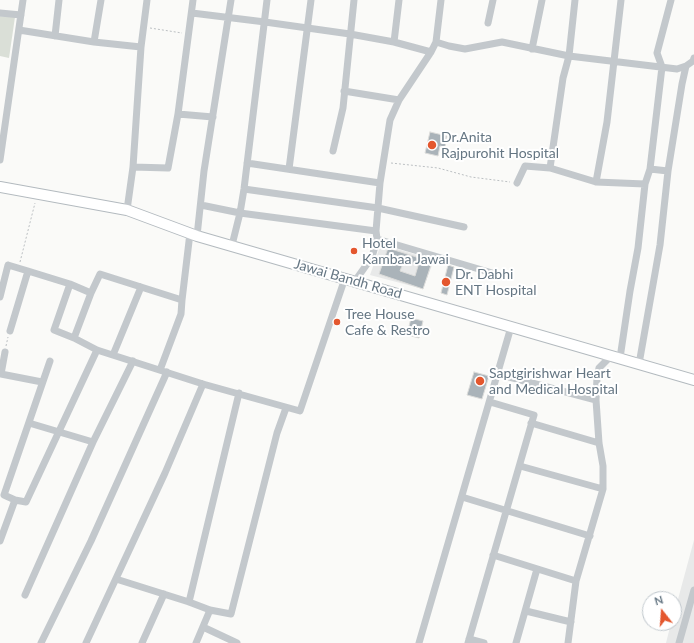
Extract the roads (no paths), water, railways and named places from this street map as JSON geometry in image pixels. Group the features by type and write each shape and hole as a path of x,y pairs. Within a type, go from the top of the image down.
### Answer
{"street":[{"path":"0,160 23,0"},
{"path":"55,36 59,0"},
{"path":"94,42 101,0"},
{"path":"127,210 133,167 141,47 147,0"},
{"path":"133,167 168,168 178,114 193,0"},
{"path":"41,643 91,541 164,371 181,314 182,300 194,234 201,205 204,171 231,0"},
{"path":"232,245 240,214 244,189 267,0"},
{"path":"289,169 311,0"},
{"path":"333,151 343,108 354,0"},
{"path":"394,42 399,0"},
{"path":"70,284 54,330 97,350 203,384 300,411 350,280 372,257 377,239 376,231 380,183 390,120 399,100 436,42 441,0"},
{"path":"488,23 493,0"},
{"path":"532,49 542,0"},
{"path":"550,168 564,78 570,56 575,0"},
{"path":"596,182 607,122 621,0"},
{"path":"568,643 576,581 603,489 603,466 599,443 596,400 597,377 599,368 616,357 630,291 638,248 645,184 650,169 662,67 657,53 671,0"},
{"path":"0,13 21,15"},
{"path":"192,13 350,34 394,42 431,52"},
{"path":"19,30 94,42 141,47"},
{"path":"436,42 465,49 502,42 570,56 677,69 686,66 694,60"},
{"path":"639,364 660,245 668,171 686,66"},
{"path":"344,91 399,100"},
{"path":"178,114 213,117"},
{"path":"247,163 380,183"},
{"path":"517,183 525,166 550,168 596,182 645,184"},
{"path":"650,169 668,171"},
{"name":"Jawai Bandh Road","path":"0,187 127,210 194,234 694,380"},
{"path":"244,189 378,208 464,227"},
{"path":"201,205 240,214 376,231"},
{"path":"377,239 499,274"},
{"path":"0,297 8,265 70,284 91,293"},
{"path":"10,331 28,270"},
{"path":"74,338 100,274 182,300"},
{"path":"113,355 141,287"},
{"path":"419,643 511,327"},
{"path":"50,361 4,495 15,500 26,502 97,350"},
{"path":"5,352 1,374 42,382"},
{"path":"25,594 93,442 133,361"},
{"path":"498,374 596,400"},
{"path":"86,643 165,473 203,384"},
{"path":"189,602 239,393"},
{"path":"484,643 469,641 534,415 490,402"},
{"path":"116,579 210,610 231,614 277,433 286,408"},
{"path":"29,423 93,442"},
{"path":"532,423 599,443"},
{"path":"520,466 603,489"},
{"path":"462,497 590,536"},
{"path":"0,541 15,500"},
{"path":"493,555 576,581"},
{"path":"516,643 537,568"},
{"path":"679,643 694,590"},
{"path":"142,643 164,594"},
{"path":"196,643 210,610"},
{"path":"526,611 571,622"},
{"path":"203,627 237,643"}],"place":[{"name":"Dr.Anita Rajpurohit Hospital","path":"432,145"},
{"name":"Hotel Kambaa Jawai","path":"354,251"},
{"name":"Dr. Dabhi ENT Hospital","path":"446,282"},
{"name":"Tree House Cafe & Restro","path":"337,322"},
{"name":"Saptgirishwar Heart and Medical Hospital","path":"480,381"}]}
